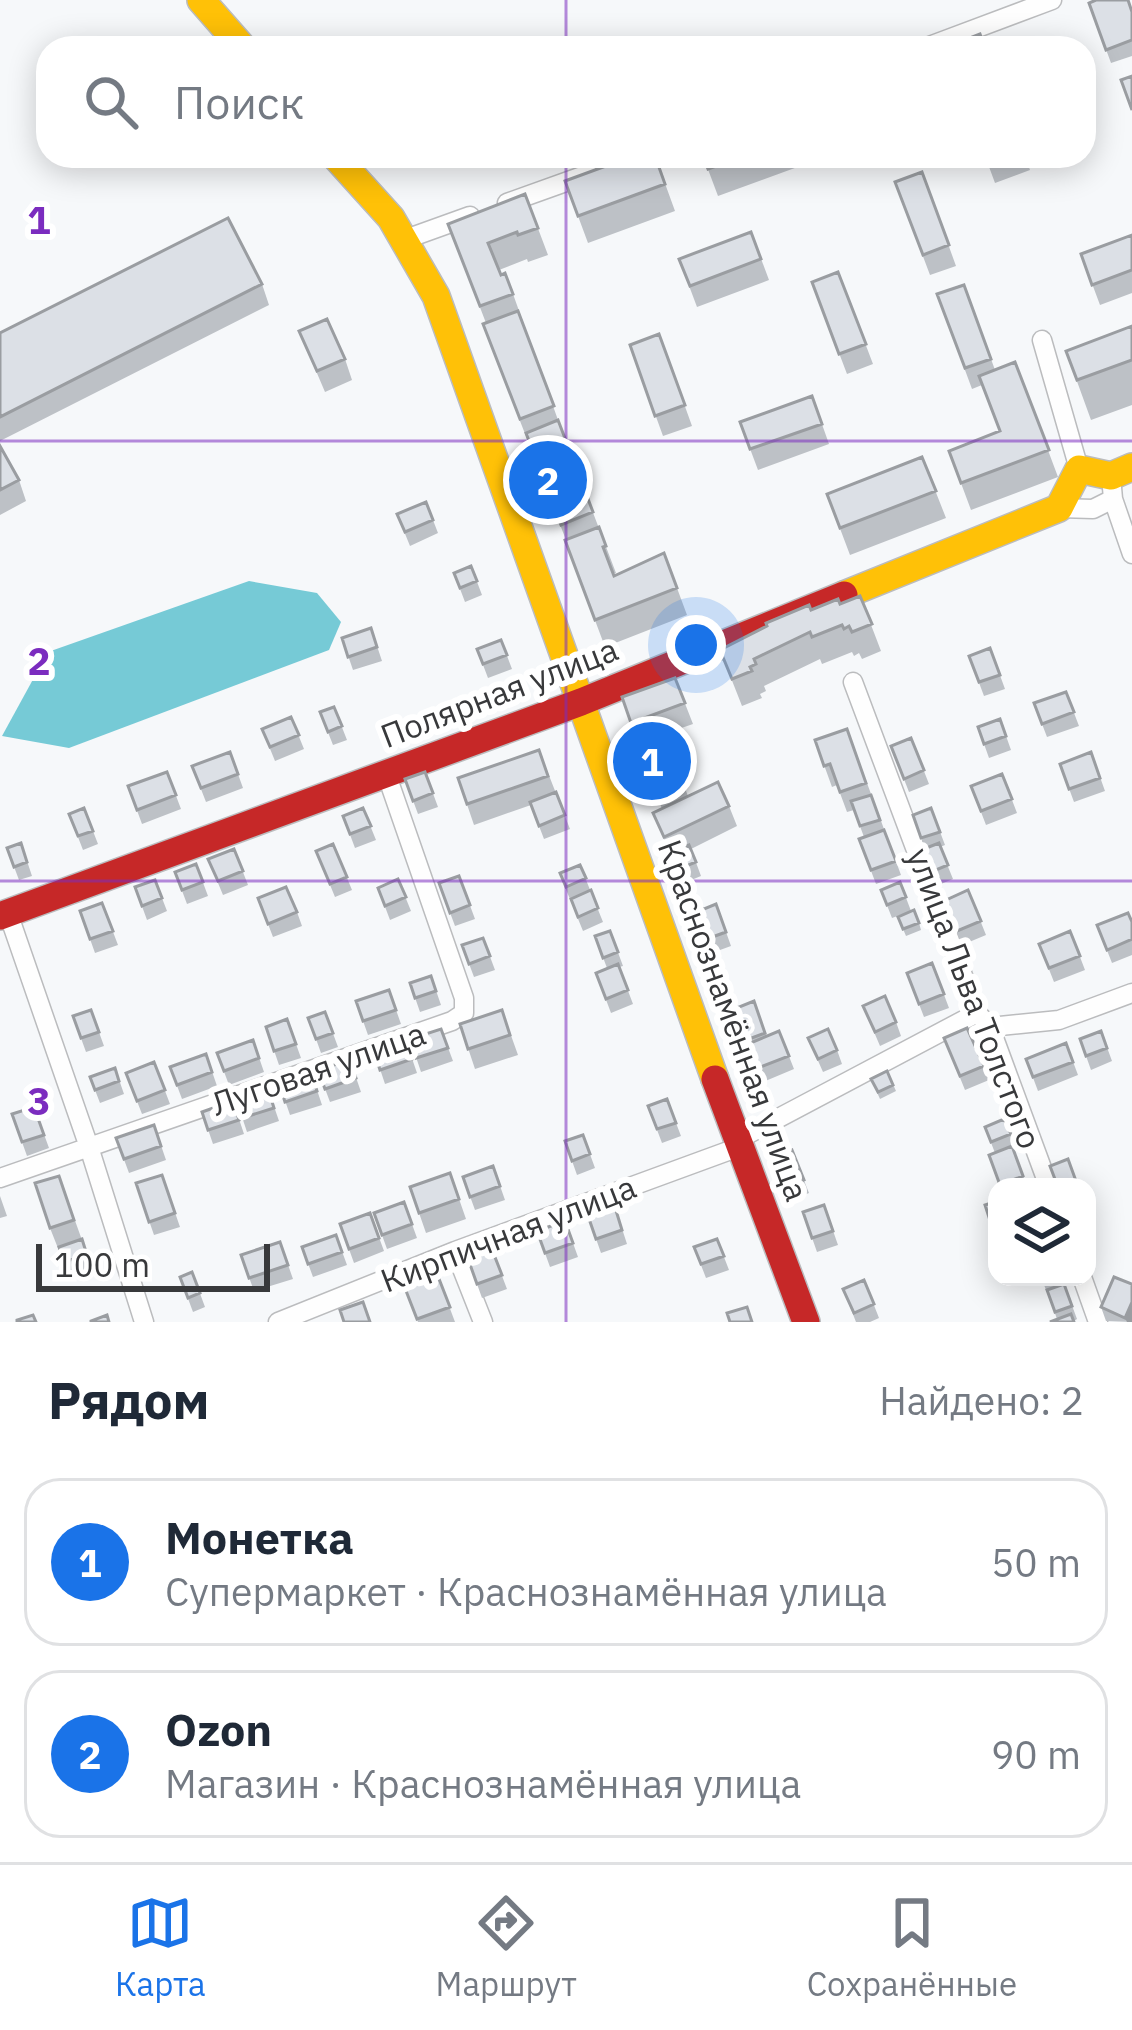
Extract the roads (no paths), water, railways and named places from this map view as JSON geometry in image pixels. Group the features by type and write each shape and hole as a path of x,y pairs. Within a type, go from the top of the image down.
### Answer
{"main road":[{"path":"201,0 232,36"},
{"name":"Краснознамённая улица","path":"345,168 406,239 436,296 806,1322"},
{"path":"1059,508 1078,469 1118,481"},
{"name":"Полярная улица","path":"4,915 581,702 1059,508"}],"street":[{"path":"956,36 1052,0"},
{"path":"406,239 599,170"},
{"path":"1042,340 1078,469"},
{"path":"1059,508 1094,509 1118,481"},
{"path":"1118,481 1132,554"},
{"name":"улица Льва Толстого","path":"854,682 1045,1178"},
{"name":"Луговая улица","path":"0,1178 464,1013 464,998 386,773"},
{"path":"4,915 89,1147 144,1322"},
{"name":"Кирпичная улица","path":"278,1322 738,1144 984,1020 1059,1020 1132,993"},
{"path":"455,1251 483,1322"},
{"path":"1085,1286 1098,1322"}],"water":[{"path":"249,581 317,593 341,622 329,650 69,748 2,736 48,652"}],"place":[{"name":"Ozon","path":"548,480"},
{"name":"Монетка","path":"652,761"}]}
